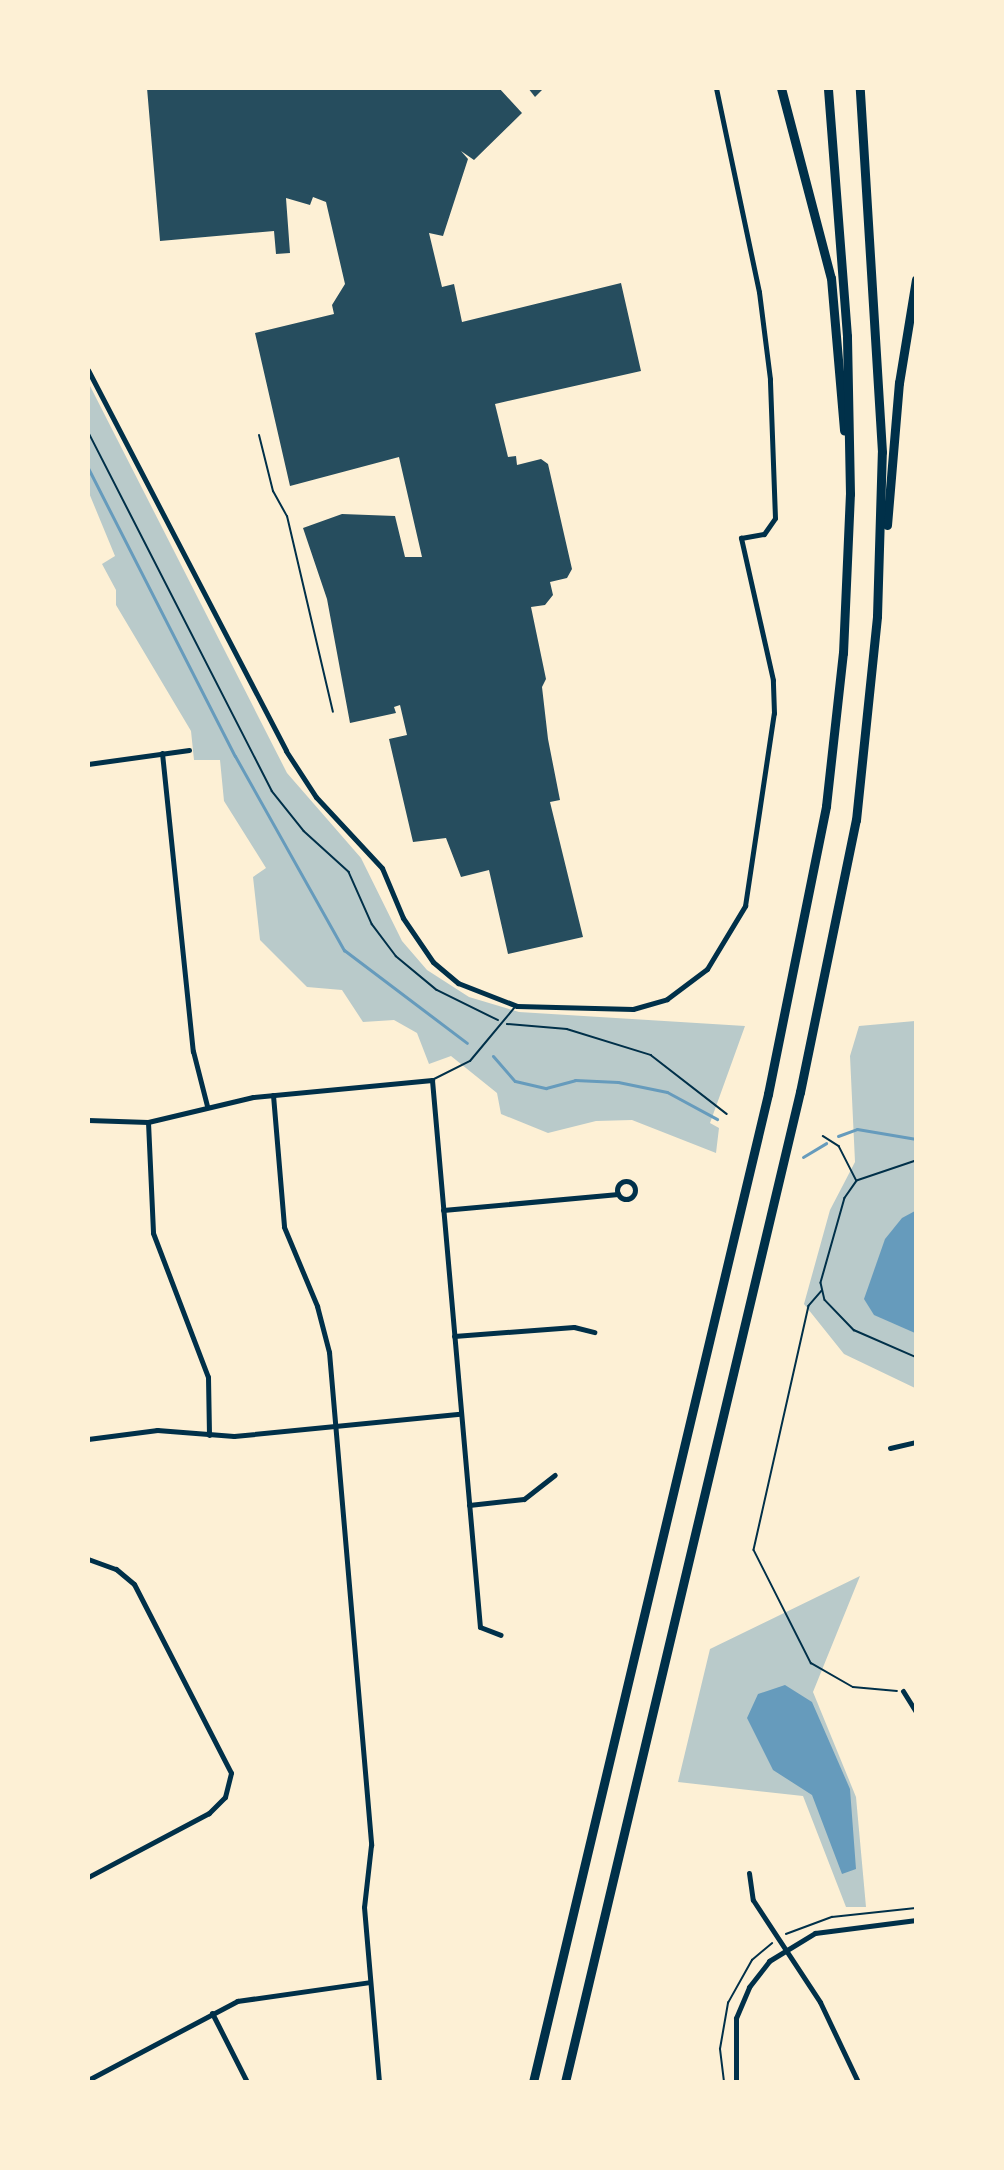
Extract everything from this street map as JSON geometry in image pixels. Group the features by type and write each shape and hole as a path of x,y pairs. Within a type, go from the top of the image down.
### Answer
{"highway":[{"path":"781,88 831,278 850,494"},
{"path":"533,2082 806,923 837,717 850,494 847,336 828,88"},
{"path":"860,88 880,370 877,616"},
{"path":"565,2082 822,996 856,820 899,382 915,279"}],"street":[{"path":"88,370 286,751 316,797 374,857 413,937 433,962 458,982 517,1006 633,1009 668,999 694,982 722,951 749,892 774,699 741,538 764,534 775,518 772,409 759,292 716,88"},
{"path":"88,764 189,750"},
{"path":"162,753 193,1051 207,1106"},
{"path":"88,1120 148,1122 207,1106 273,1095 432,1080 480,1627 501,1635"},
{"path":"273,1095 279,1207 324,1326 335,1425 371,1845 364,1907 379,2082"},
{"path":"148,1122 153,1233 208,1377 209,1435"},
{"path":"443,1210 618,1194"},
{"path":"454,1336 573,1327 594,1332"},
{"path":"88,1438 157,1430 209,1435 460,1414"},
{"path":"890,1448 915,1442"},
{"path":"469,1505 524,1499 555,1475"},
{"path":"88,1559 116,1569 134,1584 231,1773 225,1797 208,1814 88,1877"},
{"path":"903,1691 915,1712"},
{"path":"749,1873 753,1900 820,2002 858,2082"},
{"path":"736,2082 734,2034 742,2002 758,1973 785,1948 831,1929 915,1920"},
{"path":"88,2080 212,2013 253,1997 370,1982"},
{"path":"212,2013 247,2082"}],"lane":[{"path":"259,435 273,491 287,516 333,712"},
{"path":"432,1080 470,1060 499,1020 517,1006"}],"path":[{"path":"88,431 273,790 304,831 349,872 372,924 396,957 437,990 499,1020 567,1029 651,1055 727,1114"},
{"path":"824,1136 839,1146 857,1181"},
{"path":"903,1691 852,1687 811,1663 753,1550 809,1306 822,1291 845,1198 857,1181 915,1161"},
{"path":"822,1291 854,1330 915,1357"},
{"path":"799,1927 832,1917 915,1908"},
{"path":"721,2028 724,2082"}],"shaded area":[{"path":"88,382 287,773 361,858 402,941 427,970 469,997 519,1012 745,1026 710,1123 719,1128 716,1153 632,1120 596,1121 548,1133 501,1114 497,1093 451,1056 429,1064 417,1033 394,1020 363,1022 342,990 307,987 260,940 253,877 266,868 224,801 220,760 194,760 191,731 116,605 116,590 102,564 115,556 89,493"},
{"path":"915,1021 915,1388 844,1354 804,1304 830,1210 855,1162 850,1056 859,1026"},
{"path":"860,1576 813,1692 856,1797 866,1907 846,1907 803,1796 678,1782 710,1649"}],"water":[{"path":"916,1211 915,1333 874,1315 864,1299 885,1239 902,1218"},
{"path":"785,1685 812,1702 850,1789 856,1869 842,1874 812,1795 773,1770 747,1718 758,1694"}],"building":[{"path":"147,88 499,88 522,113 474,160 461,151 468,159 443,236 429,233 442,287 454,284 462,322 621,283 641,371 495,404 508,457 516,456 517,465 541,459 548,464 572,569 567,578 550,582 553,595 545,605 531,607 546,679 542,687 548,739 560,800 550,802 583,937 508,954 489,870 461,877 446,838 413,842 389,739 407,735 400,705 394,707 396,713 350,723 327,599 303,528 342,514 395,516 405,557 422,557 399,457 290,486 255,333 334,314 332,305 345,284 326,202 313,197 310,205 286,198 290,253 276,254 274,231 160,241"},
{"path":"528,88 544,88 535,97"}],"waterway":[{"path":"88,468 235,756 344,950 467,1043"},
{"path":"493,1056 515,1081 546,1088 575,1080 618,1082 667,1092 717,1119"},
{"path":"838,1136 857,1129 916,1139"},
{"path":"803,1157 826,1143"}]}
